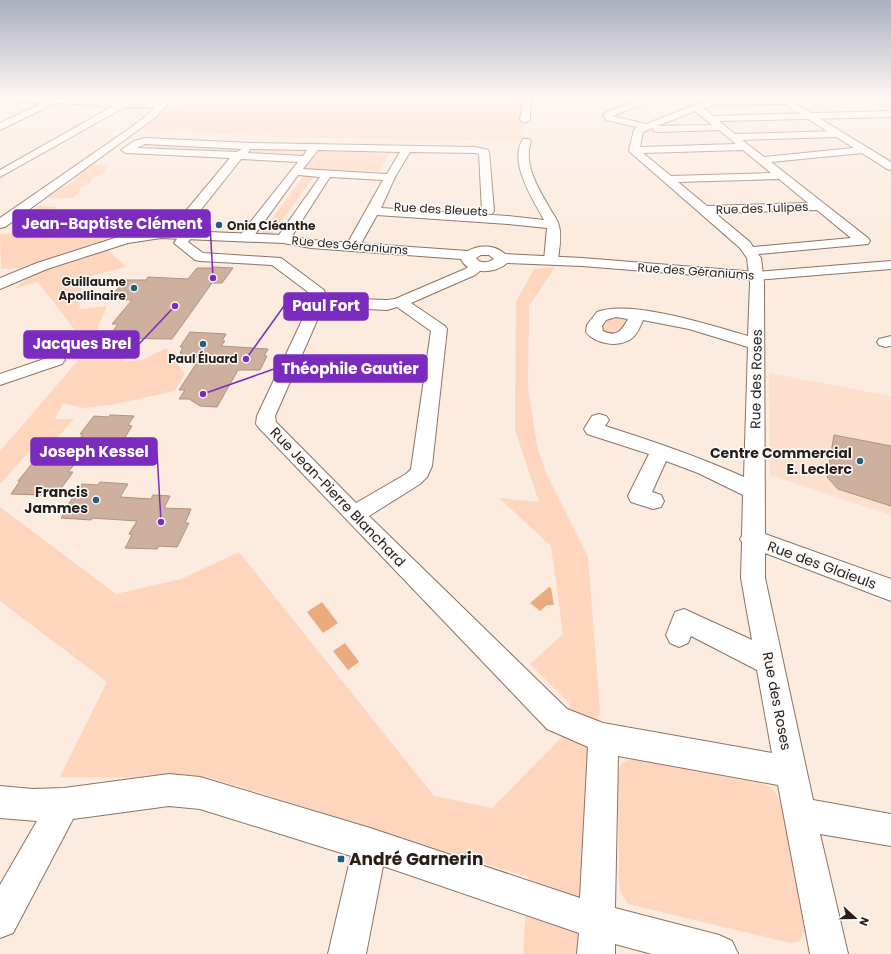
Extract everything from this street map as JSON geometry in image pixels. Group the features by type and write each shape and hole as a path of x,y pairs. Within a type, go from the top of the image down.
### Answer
{"street":[{"path":"0,174 59,141"},
{"path":"0,224 118,141"},
{"path":"126,150 137,142 145,141 251,146 478,150 484,152 488,212"},
{"path":"526,141 523,146 524,169 553,225 554,231 551,260"},
{"path":"634,150 636,141"},
{"path":"634,150 705,210 750,251 863,241 737,141"},
{"path":"848,141 891,167"},
{"path":"855,141 891,161"},
{"path":"251,146 235,159 181,233 181,243 200,257 276,261 319,293 320,297 317,302 387,305 400,302 470,272 474,260"},
{"path":"246,237 315,147"},
{"path":"634,150 745,147"},
{"path":"106,149 306,159"},
{"path":"353,246 390,177 407,149"},
{"path":"761,160 863,150"},
{"path":"295,172 390,177"},
{"path":"283,240 328,174"},
{"path":"669,179 781,176"},
{"name":"Rue des Tulipes","path":"705,210 819,206"},
{"name":"Rue des Bleuets","path":"374,208 488,212 505,214 508,220"},
{"name":"Rue des Bleuets","path":"374,208 553,225"},
{"name":"Rue des Géraniums","path":"0,284 42,266 126,239 149,235 181,233 353,246 474,260 495,265 499,263 501,258 551,260 757,276 784,275 891,265"},
{"name":"Rue des Roses","path":"750,251 754,258 757,276 752,539 753,578 829,954"},
{"name":"Rue des Géraniums","path":"0,273 42,266"},
{"name":"Rue Jean-Pierre Blanchard","path":"317,302 266,416 266,424 354,515 557,719 603,738 791,772"},
{"path":"354,515 413,479 420,472 422,466 438,329 400,302"},
{"path":"638,315 696,325 756,344"},
{"path":"0,380 56,360"},
{"path":"599,420 594,429 661,451 705,468 754,491"},
{"path":"653,501 639,496 661,451"},
{"name":"Rue des Glaieuls","path":"752,539 891,590"},
{"path":"680,635 684,620 769,662"},
{"path":"596,938 603,738"},
{"path":"0,802 33,805 64,804 169,790 200,793 370,845 596,938 719,954"},
{"path":"0,920 64,804"},
{"path":"800,814 891,830"},
{"path":"347,954 370,845"}],"shaded area":[{"path":"140,144 303,151 305,148 309,149 303,156 298,157 300,154 208,150 205,152 198,152 200,149 176,148 172,151 164,150 167,148 142,146 135,149"},
{"path":"317,151 390,153 379,171 319,169 317,171 302,171"},
{"path":"92,165 106,166 106,169 102,174 92,178 90,183 81,188 78,194 72,198 48,198 58,190 76,180 74,178"},
{"path":"305,174 315,175 272,234 261,234"},
{"path":"37,206 59,207 42,213 35,220 19,223 38,212 33,212 36,210"},
{"path":"0,234 110,238 20,268 1,269"},
{"path":"106,249 126,267 90,276 78,296 80,309 107,306 93,339 101,349 128,354 125,361 142,360 166,348 185,374 175,391 111,405 81,408 63,403 55,419 74,419 57,438 37,443 0,484 0,451 89,348 38,282 14,289 37,271"},
{"path":"555,267 529,306 528,387 537,446 546,473 588,557 600,710 593,745 587,954 523,954 528,877 211,778 60,777 107,682 0,601 0,507 116,594 181,579 239,552 434,796 492,808 561,738 570,704 530,664 563,634 551,546 499,498 539,502 515,430 516,302 534,269"},
{"path":"623,316 628,323 625,331 609,337 599,328 606,317"},
{"path":"769,373 891,396 891,515 770,475"},
{"path":"549,587 551,588 554,605 547,605 540,611 530,603"},
{"path":"322,602 338,623 323,633 307,612"},
{"path":"345,643 359,662 348,670 333,651"},
{"path":"638,759 758,783 773,790 778,798 783,812 792,851 803,919 804,933 800,941 790,943 628,904 619,885 618,772 621,764 628,760"}],"building":[{"path":"197,268 233,268 222,283 212,283 172,339 108,338 118,324 112,324 132,300 108,299 126,280 146,280 148,277 188,279"},
{"path":"190,332 226,334 222,341 225,341 221,346 268,349 264,356 267,356 260,370 238,370 217,407 200,406 189,399 179,399 185,390 179,390 200,358 179,357 182,353 180,353 183,347 180,347"},
{"path":"110,415 134,416 128,425 132,426 121,444 76,444 83,434 80,434 94,416 108,417"},
{"name":"Centre Commercial E. Leclerc","path":"834,435 891,446 891,506 838,489 827,477"},
{"path":"50,459 77,461 68,472 73,472 57,494 11,494 20,481 18,481 34,461 47,462"},
{"path":"100,482 128,484 120,497 151,499 153,495 170,496 164,508 191,509 185,523 189,523 177,547 159,546 157,549 125,548 132,535 129,534 137,521 92,518 91,520 61,518 69,506 67,506 82,484 98,485"}],"place":[{"name":"Onia Cléanthe","path":"219,225"},
{"name":"Jean-Baptiste Clément","path":"213,278"},
{"name":"Guillaume Apollinaire","path":"134,288"},
{"name":"Jacques Brel","path":"175,306"},
{"name":"Paul Éluard","path":"203,344"},
{"name":"Paul Fort","path":"246,359"},
{"name":"Théophile Gautier","path":"203,394"},
{"name":"Centre Commercial E. Leclerc","path":"860,461"},
{"name":"Francis Jammes","path":"96,500"},
{"name":"Joseph Kessel","path":"161,522"},
{"name":"André Garnerin","path":"341,859"}]}
